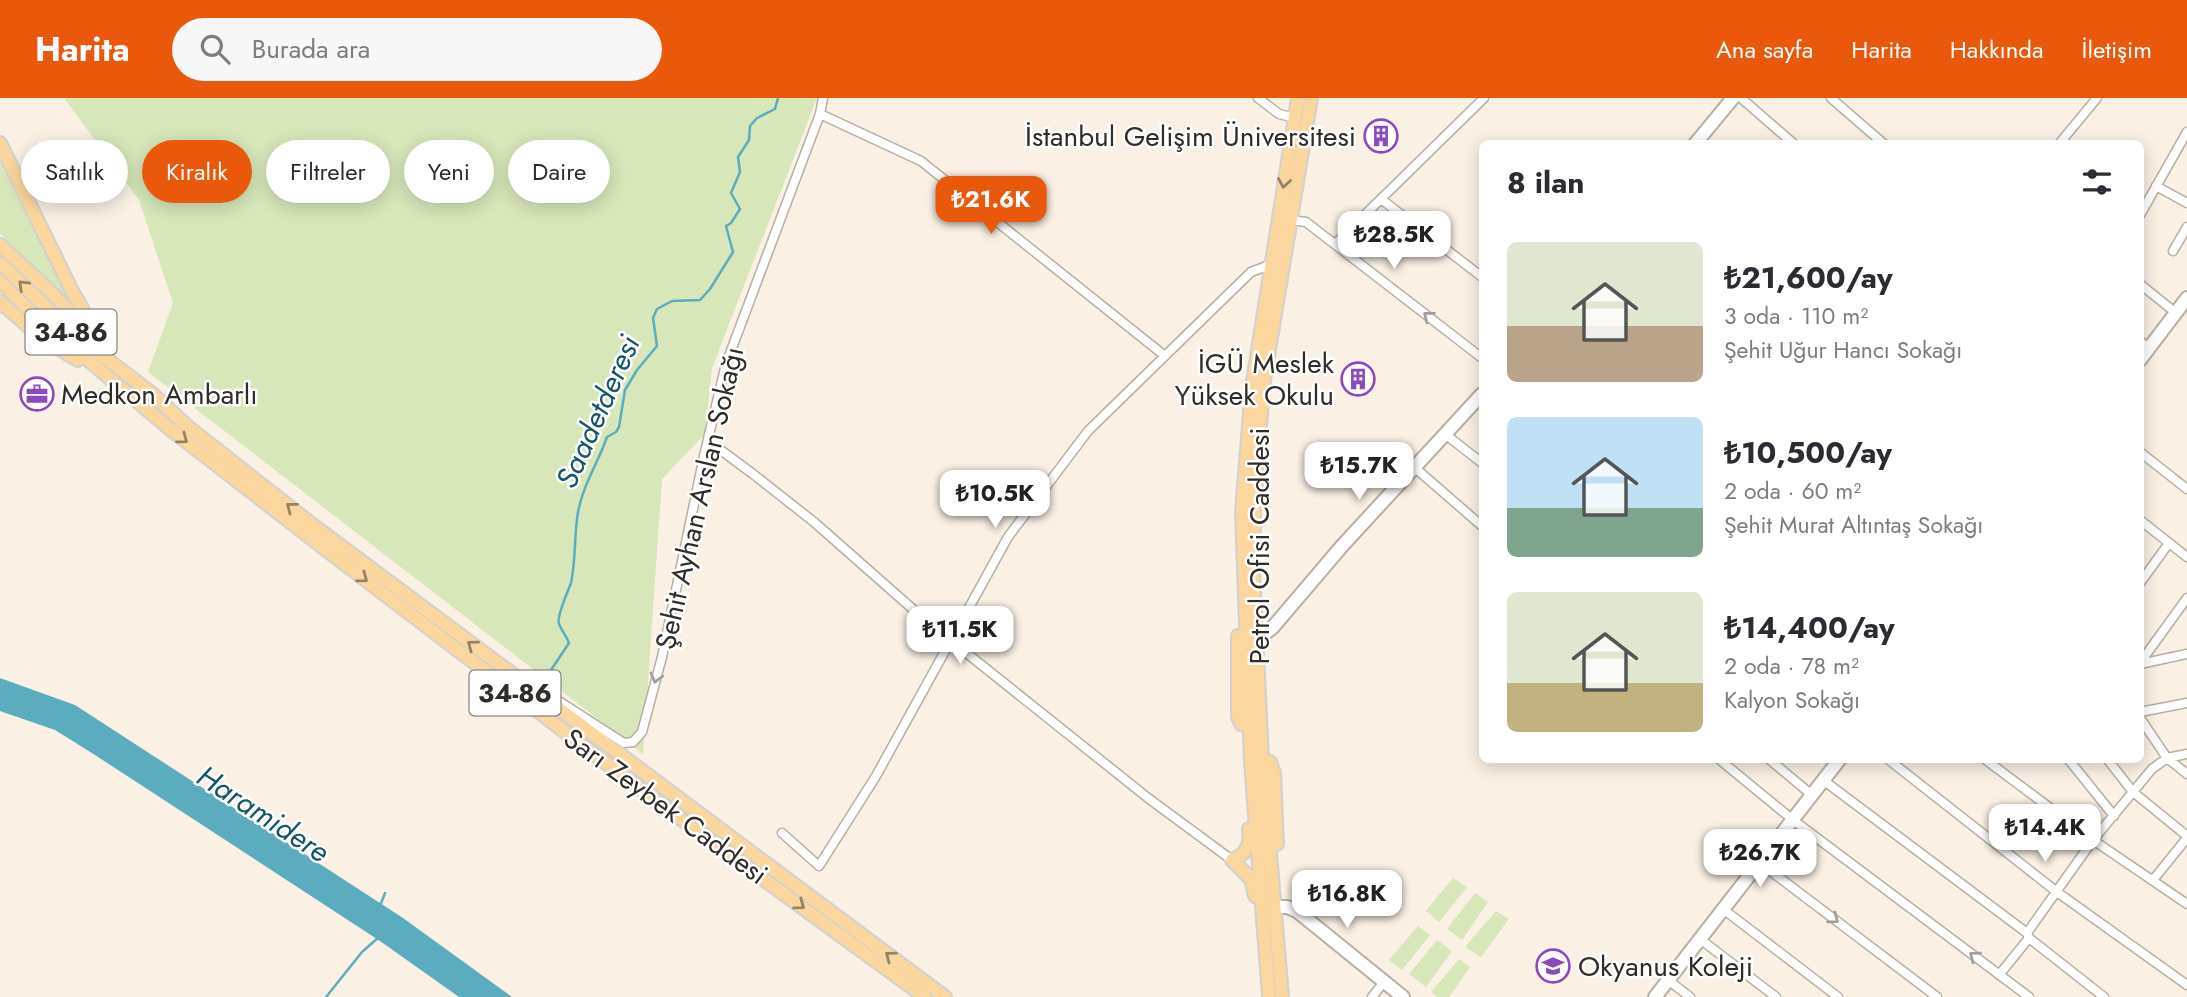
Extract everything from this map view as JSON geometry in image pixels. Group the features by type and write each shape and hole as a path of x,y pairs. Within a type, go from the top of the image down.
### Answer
{"main road":[{"name":"Petrol Ofisi Caddesi","path":"1269,997 1256,760 1253,541 1258,431 1298,98"},
{"name":"Petrol Ofisi Caddesi","path":"1255,725 1241,724 1238,717 1239,581 1243,548 1244,473 1252,388 1272,264 1311,98"},
{"path":"1698,140 1731,99"},
{"path":"0,143 70,287 103,346"},
{"path":"0,245 150,392"},
{"name":"34-86","path":"0,263 74,334 150,392"},
{"path":"0,281 31,312 111,380"},
{"path":"2144,344 2176,313 2187,298"},
{"path":"0,302 44,340 111,380"},
{"name":"Sarı Zeybek Caddesi","path":"111,380 170,429 652,798 925,997"},
{"name":"Sarı Zeybek Caddesi","path":"150,392 188,427 304,518 945,997"},
{"path":"1256,640 1273,627 1342,546 1479,397"},
{"path":"1266,954 1254,885 1247,873 1232,860 1244,853 1250,841 1246,775 1247,767 1256,760 1270,762 1274,773 1277,837 1275,907 1282,997"},
{"path":"1655,997 1837,763"},
{"path":"1275,907 1287,907 1297,911 1403,997"}],"street":[{"name":"Şehit Ayhan Arslan Sokağı","path":"492,659 624,743 638,738 662,657 726,364 820,114 823,98"},
{"path":"1258,98 1279,114 1295,118"},
{"path":"1335,244 1484,98"},
{"path":"1831,98 1879,140"},
{"path":"2062,140 2097,98"},
{"path":"1731,99 1788,140"},
{"path":"820,114 921,160 1165,356"},
{"path":"2144,208 2187,132"},
{"path":"2157,187 2187,203"},
{"path":"1381,199 1479,275"},
{"path":"1284,219 1306,222 1479,356"},
{"path":"2173,251 2187,227"},
{"path":"782,833 819,866 876,776 1008,537 1023,515 1088,431 1251,272 1272,264"},
{"path":"2144,287 2176,313"},
{"path":"1445,434 1479,461"},
{"path":"707,444 722,451 754,474 951,640 1149,798 1232,860"},
{"path":"2144,455 2187,489"},
{"path":"1414,467 1479,523"},
{"path":"2144,523 2187,557"},
{"path":"2144,577 2169,543"},
{"path":"2144,657 2187,597"},
{"path":"2144,662 2187,654"},
{"path":"2144,714 2187,703"},
{"path":"2144,721 2167,758 2187,774"},
{"path":"1999,975 2093,840 2152,769 2167,758 2187,754"},
{"path":"1724,763 1793,820 2029,997"},
{"path":"1774,763 1812,795"},
{"path":"1893,763 2057,892 2187,985"},
{"path":"1990,763 2093,840 2187,904"},
{"path":"2071,763 2114,816"},
{"path":"2110,763 2133,792 2187,837 2153,880"},
{"path":"1824,780 2028,935 2104,997"},
{"path":"1760,863 1937,997"},
{"path":"1723,909 1838,997"},
{"path":"1700,939 1776,997"},
{"path":"1668,981 1690,997"},
{"path":"1372,997 1384,982"}],"green space":[{"path":"64,98 817,98 712,368 705,434 662,479 643,754 148,372 173,303 139,200 128,185 128,140 95,140"},
{"path":"0,160 73,306 0,234"},
{"path":"1453,878 1467,887 1439,922 1426,911"},
{"path":"1475,893 1488,902 1462,940 1447,929"},
{"path":"1496,911 1509,919 1481,957 1465,947"},
{"path":"1418,926 1430,935 1402,970 1389,960"},
{"path":"1437,940 1452,951 1426,987 1409,974"},
{"path":"1459,959 1470,967 1449,997 1437,997 1431,992"}],"water":[{"path":"0,678 75,705 403,918 512,997 459,997 380,941 55,730 0,711"}],"waterway":[{"name":"Saadetderesi","path":"545,679 569,643 559,621 571,583 580,502 607,437 619,427 625,390 657,346 653,318 657,309 672,301 700,300 733,252 726,226 740,209 731,193 740,172 738,157 749,140 750,126 757,118 775,109 778,98"},
{"name":"Saadetderesi","path":"380,906 385,893"},
{"path":"326,997 362,952 379,937"}],"place":[{"name":"İstanbul Gelişim Üniversitesi","path":"1381,136"},
{"name":"İGÜ Meslek Yüksek Okulu","path":"1358,379"},
{"name":"Medkon Ambarlı","path":"37,394"},
{"name":"Okyanus Koleji","path":"1553,966"}],"water label":[{"name":"Haramidere","path":"263,814"}]}
